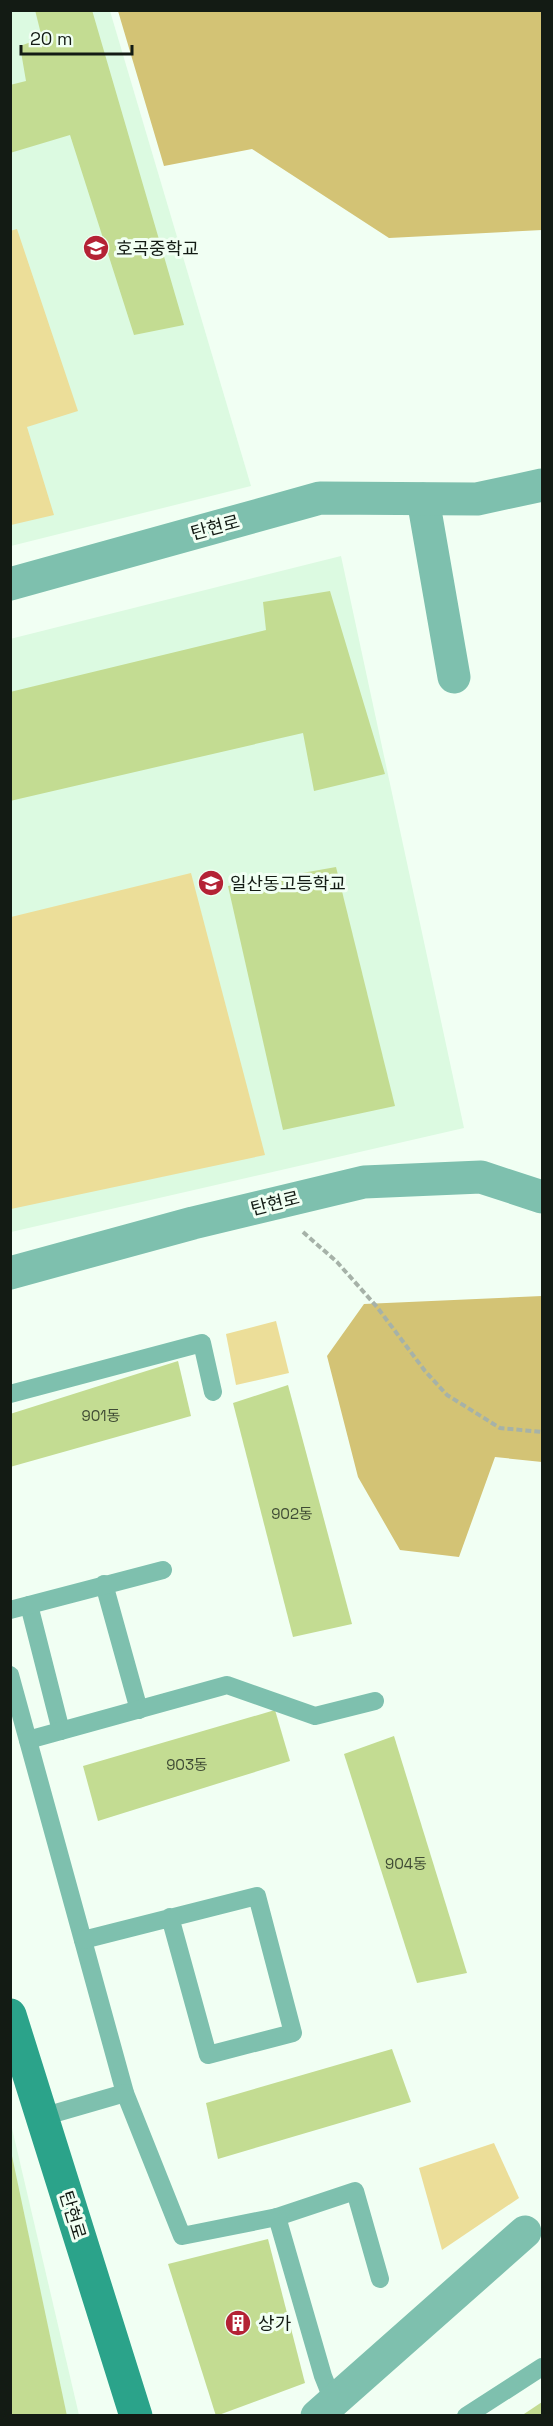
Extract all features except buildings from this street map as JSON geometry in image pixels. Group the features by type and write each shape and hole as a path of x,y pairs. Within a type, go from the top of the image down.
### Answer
{"main road":[{"name":"탄현로","path":"10,2015 136,2415"}],"street":[{"name":"탄현로","path":"10,584 320,498 477,499 543,485"},
{"path":"423,499 453,677"},
{"name":"탄현로","path":"10,1274 193,1223 364,1182 481,1177 543,1197"},
{"path":"325,2408 534,2236"}],"lane":[{"path":"10,1394 202,1343 213,1392"},
{"path":"10,1610 163,1570"},
{"path":"104,1584 139,1710"},
{"path":"29,1605 61,1731"},
{"path":"10,1675 125,2093 182,2236 277,2217 355,2192 380,2279"},
{"path":"28,1740 227,1684 315,1716 375,1701"},
{"path":"83,1940 170,1917 257,1896 293,2033 208,2055 170,1917"},
{"path":"42,2116 125,2093"},
{"path":"277,2217 323,2376 325,2408"},
{"path":"466,2415 543,2367"}],"path":[{"path":"298,1228 337,1262 377,1307 425,1371 447,1395 500,1428 543,1432"}],"shaded area":[{"name":"호곡중학교","path":"10,11 110,11 251,486 11,546"},
{"path":"118,11 542,11 542,230 389,238 252,149 164,166"},
{"path":"17,229 78,411 27,427 54,515 11,525 10,231"},
{"name":"일산동고등학교","path":"341,556 464,1128 11,1232 10,639"},
{"path":"191,873 265,1155 11,1209 11,917"},
{"path":"542,1296 542,1462 495,1457 459,1557 400,1550 358,1477 327,1356 364,1304"},
{"path":"276,1321 289,1373 236,1385 226,1334"},
{"path":"11,2124 79,2415 11,2415"},
{"path":"494,2143 519,2198 442,2250 419,2168"}],"place":[{"name":"호곡중학교","path":"96,248"},
{"name":"일산동고등학교","path":"211,883"},
{"name":"상가","path":"238,2323"}]}
